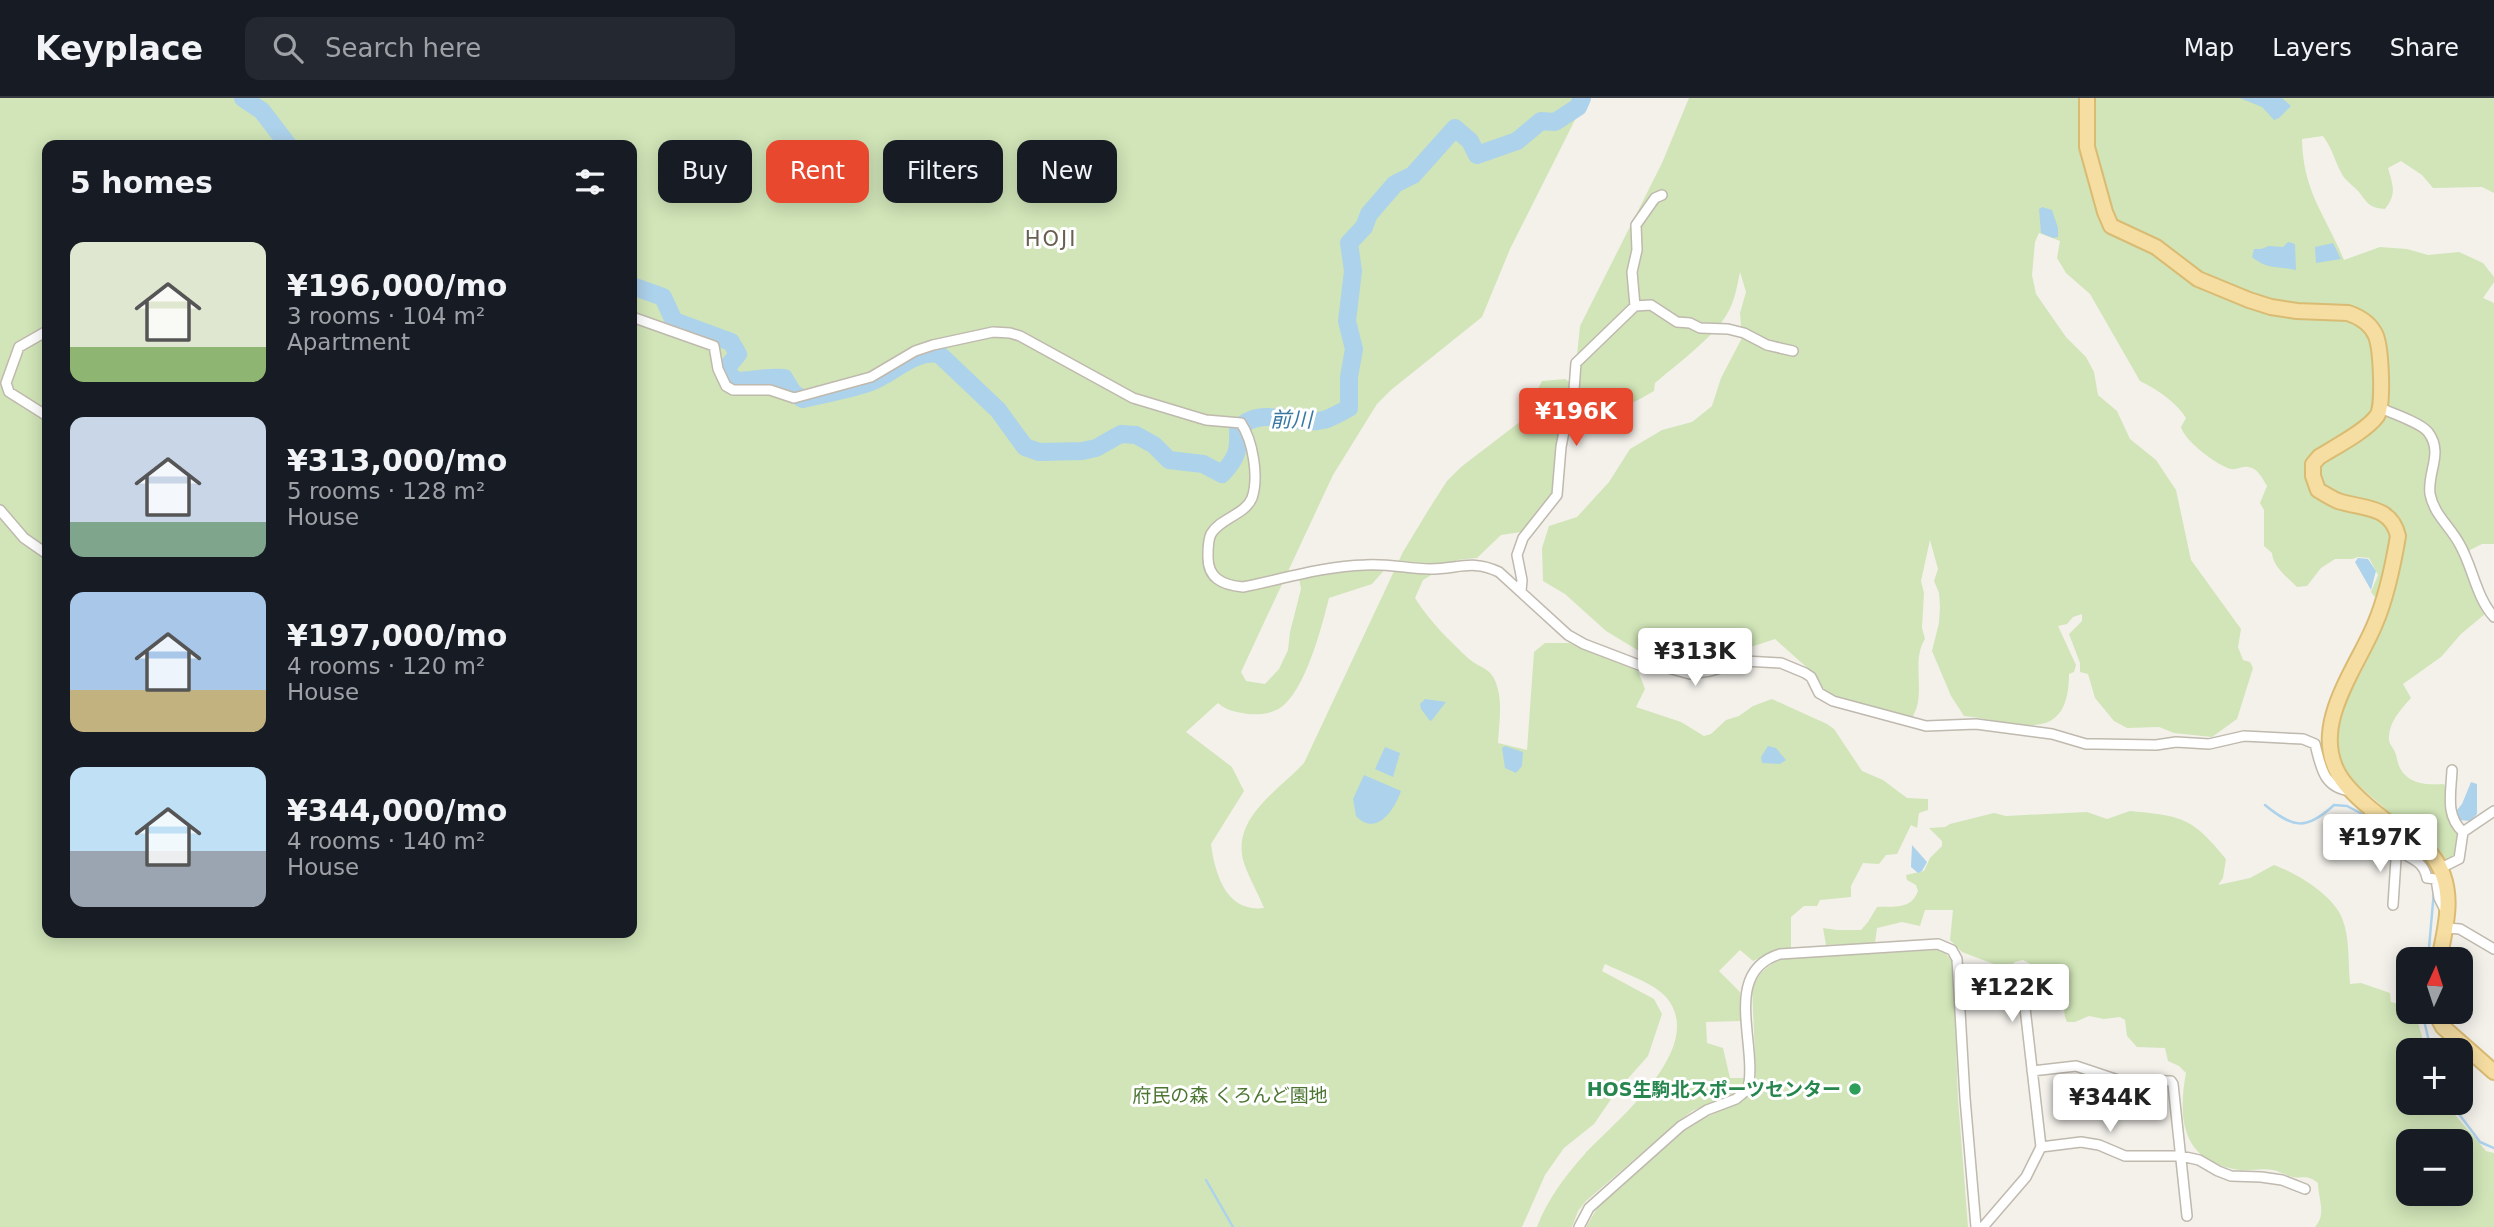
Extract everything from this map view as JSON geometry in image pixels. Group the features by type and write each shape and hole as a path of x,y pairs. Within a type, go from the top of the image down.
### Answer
{"main road":[{"path":"2087,98 2087,147 2111,226 2156,247 2198,279 2249,300 2271,307 2348,313 2358,316 2372,328 2376,338 2380,408 2378,415 2370,424 2319,457 2314,464 2313,476 2318,490 2341,502 2377,510 2396,527 2398,536 2375,625 2333,716 2331,752 2337,773 2351,791 2430,853 2441,868 2447,893 2447,922 2442,947"},
{"path":"2442,1024 2494,1072"}],"street":[{"path":"1635,306 1632,272 1637,250 1636,225 1656,198 1662,195"},
{"path":"1521,591 1522,580 1517,555 1523,538 1557,495 1561,447 1573,403 1576,363 1635,306 1651,304 1677,322 1690,323 1700,328 1744,332 1767,345 1793,351"},
{"path":"637,319 714,346 719,376 726,386 733,390 770,390 798,397 871,377 915,351 933,345 993,332 1010,332 1133,398 1206,420 1243,426 1252,457 1253,491 1248,504 1212,532 1208,562 1210,573 1229,586 1243,587 1354,565 1431,569 1472,564 1486,566 1499,572 1568,635 1639,665 1661,666 1690,674 1745,661 1782,663 1811,677 1819,693 1833,701 1926,726 1976,724 2052,734 2085,744 2209,744 2244,736 2311,741 2315,744 2326,779 2338,790 2351,791"},
{"path":"42,334 19,347 6,383 9,393 42,413"},
{"path":"2380,408 2426,430 2435,445 2430,492 2434,509 2460,544 2483,603 2494,617"},
{"path":"0,510 24,538 42,551"},
{"path":"2452,770 2451,814 2453,823 2463,832"},
{"path":"2441,868 2459,859 2463,832 2494,811"},
{"path":"2367,818 2381,829 2400,852 2413,857 2425,868 2427,878 2436,879 2447,922 2494,949"},
{"path":"2393,905 2396,859 2400,852"},
{"path":"1579,1227 1589,1208 1681,1126 1707,1110 1736,1099 1748,1089 1750,1068 1745,993 1755,968 1770,957 1780,954 1938,944 1955,954 1958,967 1976,1227"},
{"path":"1983,1227 2026,1177 2041,1147 2021,973"},
{"path":"2032,1071 2076,1066 2119,1080 2171,1081 2174,1084 2187,1216"},
{"path":"2041,1147 2081,1142 2099,1145 2125,1156 2181,1156 2199,1160 2231,1176 2272,1178 2305,1189"}],"green space":[{"name":"府民の森 くろんど園地","path":"0,98 1586,98 1510,249 1482,317 1377,404 1333,475 1241,672 1246,681 1265,684 1279,669 1288,650 1301,589 1299,578 1336,571 1387,567 1372,584 1329,598 1305,674 1289,700 1280,708 1265,714 1248,714 1236,712 1218,703 1186,732 1232,767 1244,791 1211,844 1216,868 1225,890 1241,904 1251,908 1264,908 1244,863 1242,847 1250,819 1270,795 1304,763 1403,552 1447,481 1521,421 1542,381 1565,379 1573,384 1556,489 1548,504 1521,532 1501,535 1477,558 1457,560 1423,580 1415,598 1447,638 1494,678 1500,705 1498,743 1527,750 1534,652 1545,643 1569,643 1638,671 1645,689 1636,707 1681,722 1704,736 1711,734 1726,720 1772,699 1834,729 1862,771 1883,780 1907,798 1928,799 1928,810 1919,813 1917,828 1911,825 1897,854 1886,855 1879,864 1863,863 1851,886 1851,897 1820,900 1817,906 1804,906 1791,917 1791,948 1779,949 1753,961 1740,950 1719,971 1740,992 1741,1021 1706,1022 1707,1043 1723,1048 1730,1078 1744,1078 1742,1088 1692,1111 1678,1122 1586,1201 1578,1211 1572,1227 1537,1227 1551,1198 1570,1171 1652,1083 1667,1061 1676,1039 1676,1017 1666,997 1646,983 1605,964 1602,971 1654,999 1662,1014 1648,1056 1616,1092 1594,1124 1564,1148 1545,1175 1522,1227 0,1227"},
{"path":"1689,98 2494,98 2494,193 2482,187 2433,188 2422,175 2401,161 2388,168 2393,189 2389,204 2385,209 2376,208 2343,176 2323,136 2302,139 2306,174 2316,202 2344,260 2380,247 2407,249 2428,255 2459,252 2483,263 2494,277 2494,282 2483,298 2494,303 2494,544 2482,544 2470,550 2467,571 2485,614 2461,634 2441,657 2403,684 2411,698 2394,720 2389,738 2399,766 2408,778 2425,784 2444,784 2449,816 2454,829 2461,836 2458,857 2446,862 2356,783 2340,764 2336,744 2340,715 2378,638 2390,607 2371,592 2378,575 2369,558 2335,559 2321,568 2307,586 2297,587 2285,576 2275,563 2272,553 2264,546 2264,510 2260,503 2267,486 2259,474 2248,467 2225,467 2188,439 2181,427 2186,418 2182,412 2166,397 2140,381 2090,294 2066,273 2057,258 2060,241 2039,233 2035,242 2032,275 2036,294 2066,337 2086,357 2094,372 2098,395 2117,411 2130,439 2156,460 2176,490 2191,560 2241,629 2238,647 2243,660 2250,662 2253,668 2237,719 2212,737 2174,733 2159,727 2127,728 2114,721 2095,698 2088,674 2080,672 2080,663 2069,634 2082,621 2082,614 2073,617 2067,624 2058,626 2076,665 2074,672 2069,674 2066,698 2059,713 2048,722 2034,725 1964,716 1951,696 1932,651 1940,606 1934,581 1938,569 1930,540 1921,581 1924,593 1922,628 1925,639 1919,658 1918,700 1911,719 1829,696 1812,672 1775,639 1742,650 1729,661 1708,669 1679,668 1644,654 1606,631 1565,594 1543,581 1542,548 1549,526 1577,517 1609,482 1630,449 1662,430 1692,422 1712,406 1721,378 1742,338 1740,313 1746,292 1740,272 1732,304 1722,322 1655,383 1654,391 1616,408 1598,406 1578,396 1577,355 1580,326 1662,163"},
{"path":"2130,811 2185,821 2204,834 2226,859 2223,878 2218,885 2250,878 2274,865 2303,879 2331,901 2345,925 2350,984 2361,983 2390,993 2391,1002 2396,1003 2396,1024 2418,1024 2423,1038 2396,1038 2396,1115 2455,1115 2467,1129 2396,1129 2396,1206 2473,1206 2473,1136 2486,1151 2494,1153 2494,1227 2315,1227 2321,1212 2318,1183 2314,1180 2273,1170 2240,1170 2221,1166 2206,1159 2195,1149 2184,1123 2183,1091 2186,1073 2168,1061 2165,1048 2137,1047 2127,1036 2125,1020 2120,1017 2104,1019 2089,1016 2075,1022 2067,1022 2063,990 2039,991 2029,985 2034,976 2034,966 2023,960 2015,962 2007,969 1962,952 1950,940 1953,910 1925,910 1920,926 1902,922 1877,928 1875,943 1826,945 1823,928 1861,930 1877,907 1901,906 1915,897 1918,891 1916,885 1907,880 1906,875 1924,871 1930,858 1942,846 1942,841 1929,828 1945,827 1994,813 2006,816 2087,812 2107,819"},
{"name":"HOS生駒北スポーツセンター","path":"1944,951 1953,963 1958,1099 1968,1227 1586,1227 1599,1205 1691,1124 1742,1101 1755,1086 1752,987 1768,967 1781,959"}],"water":[{"path":"2240,98 2282,98 2291,106 2274,120 2262,107"},
{"path":"2042,207 2052,210 2058,237 2053,238 2041,233 2039,209"},
{"path":"2288,242 2295,244 2296,270 2268,266 2252,257 2254,249 2283,247"},
{"path":"2333,243 2341,259 2316,263 2315,247"},
{"path":"2358,558 2368,559 2376,571 2371,590 2355,562"},
{"path":"1425,699 1446,702 1430,721 1421,709 1420,704"},
{"path":"1505,746 1523,752 1522,766 1516,773 1505,768 1502,748"},
{"path":"1768,746 1776,748 1786,760 1780,764 1762,763 1761,757"},
{"path":"1385,747 1400,753 1393,777 1375,769"},
{"path":"1364,775 1401,791 1389,813 1377,823 1363,822 1356,816 1353,799"},
{"path":"2471,782 2477,784 2477,814 2471,821 2457,820 2457,810"},
{"path":"1912,845 1927,862 1918,873 1911,867"}],"waterway":[{"name":"前川","path":"243,98 262,111 284,140"},
{"name":"前川","path":"637,288 663,297 674,321 731,342 738,354 725,370 736,381 784,378 793,393 803,399 868,383 911,359 939,354 998,410 1025,447 1039,452 1082,451 1096,448 1121,434 1136,435 1154,445 1169,460 1203,464 1222,474 1236,454 1238,429 1247,422 1268,417 1301,421 1323,420 1349,408 1349,377 1354,349 1347,321 1353,271 1349,243 1395,184 1413,175 1455,128 1470,141 1477,155 1517,141 1541,121 1555,122 1578,107 1582,98"},
{"path":"2265,805 2284,818 2300,823 2315,819 2334,805 2347,806 2366,816"},
{"path":"2403,849 2424,861 2434,873 2433,878"},
{"path":"2429,947 2434,891"},
{"path":"2425,1024 2428,1038"},
{"path":"2460,1115 2480,1142 2494,1148"},
{"path":"1206,1180 1233,1227"}],"place":[{"name":"HOS生駒北スポーツセンター","path":"1855,1089"}],"district":[{"name":"HOJI","path":"1051,239"}]}
